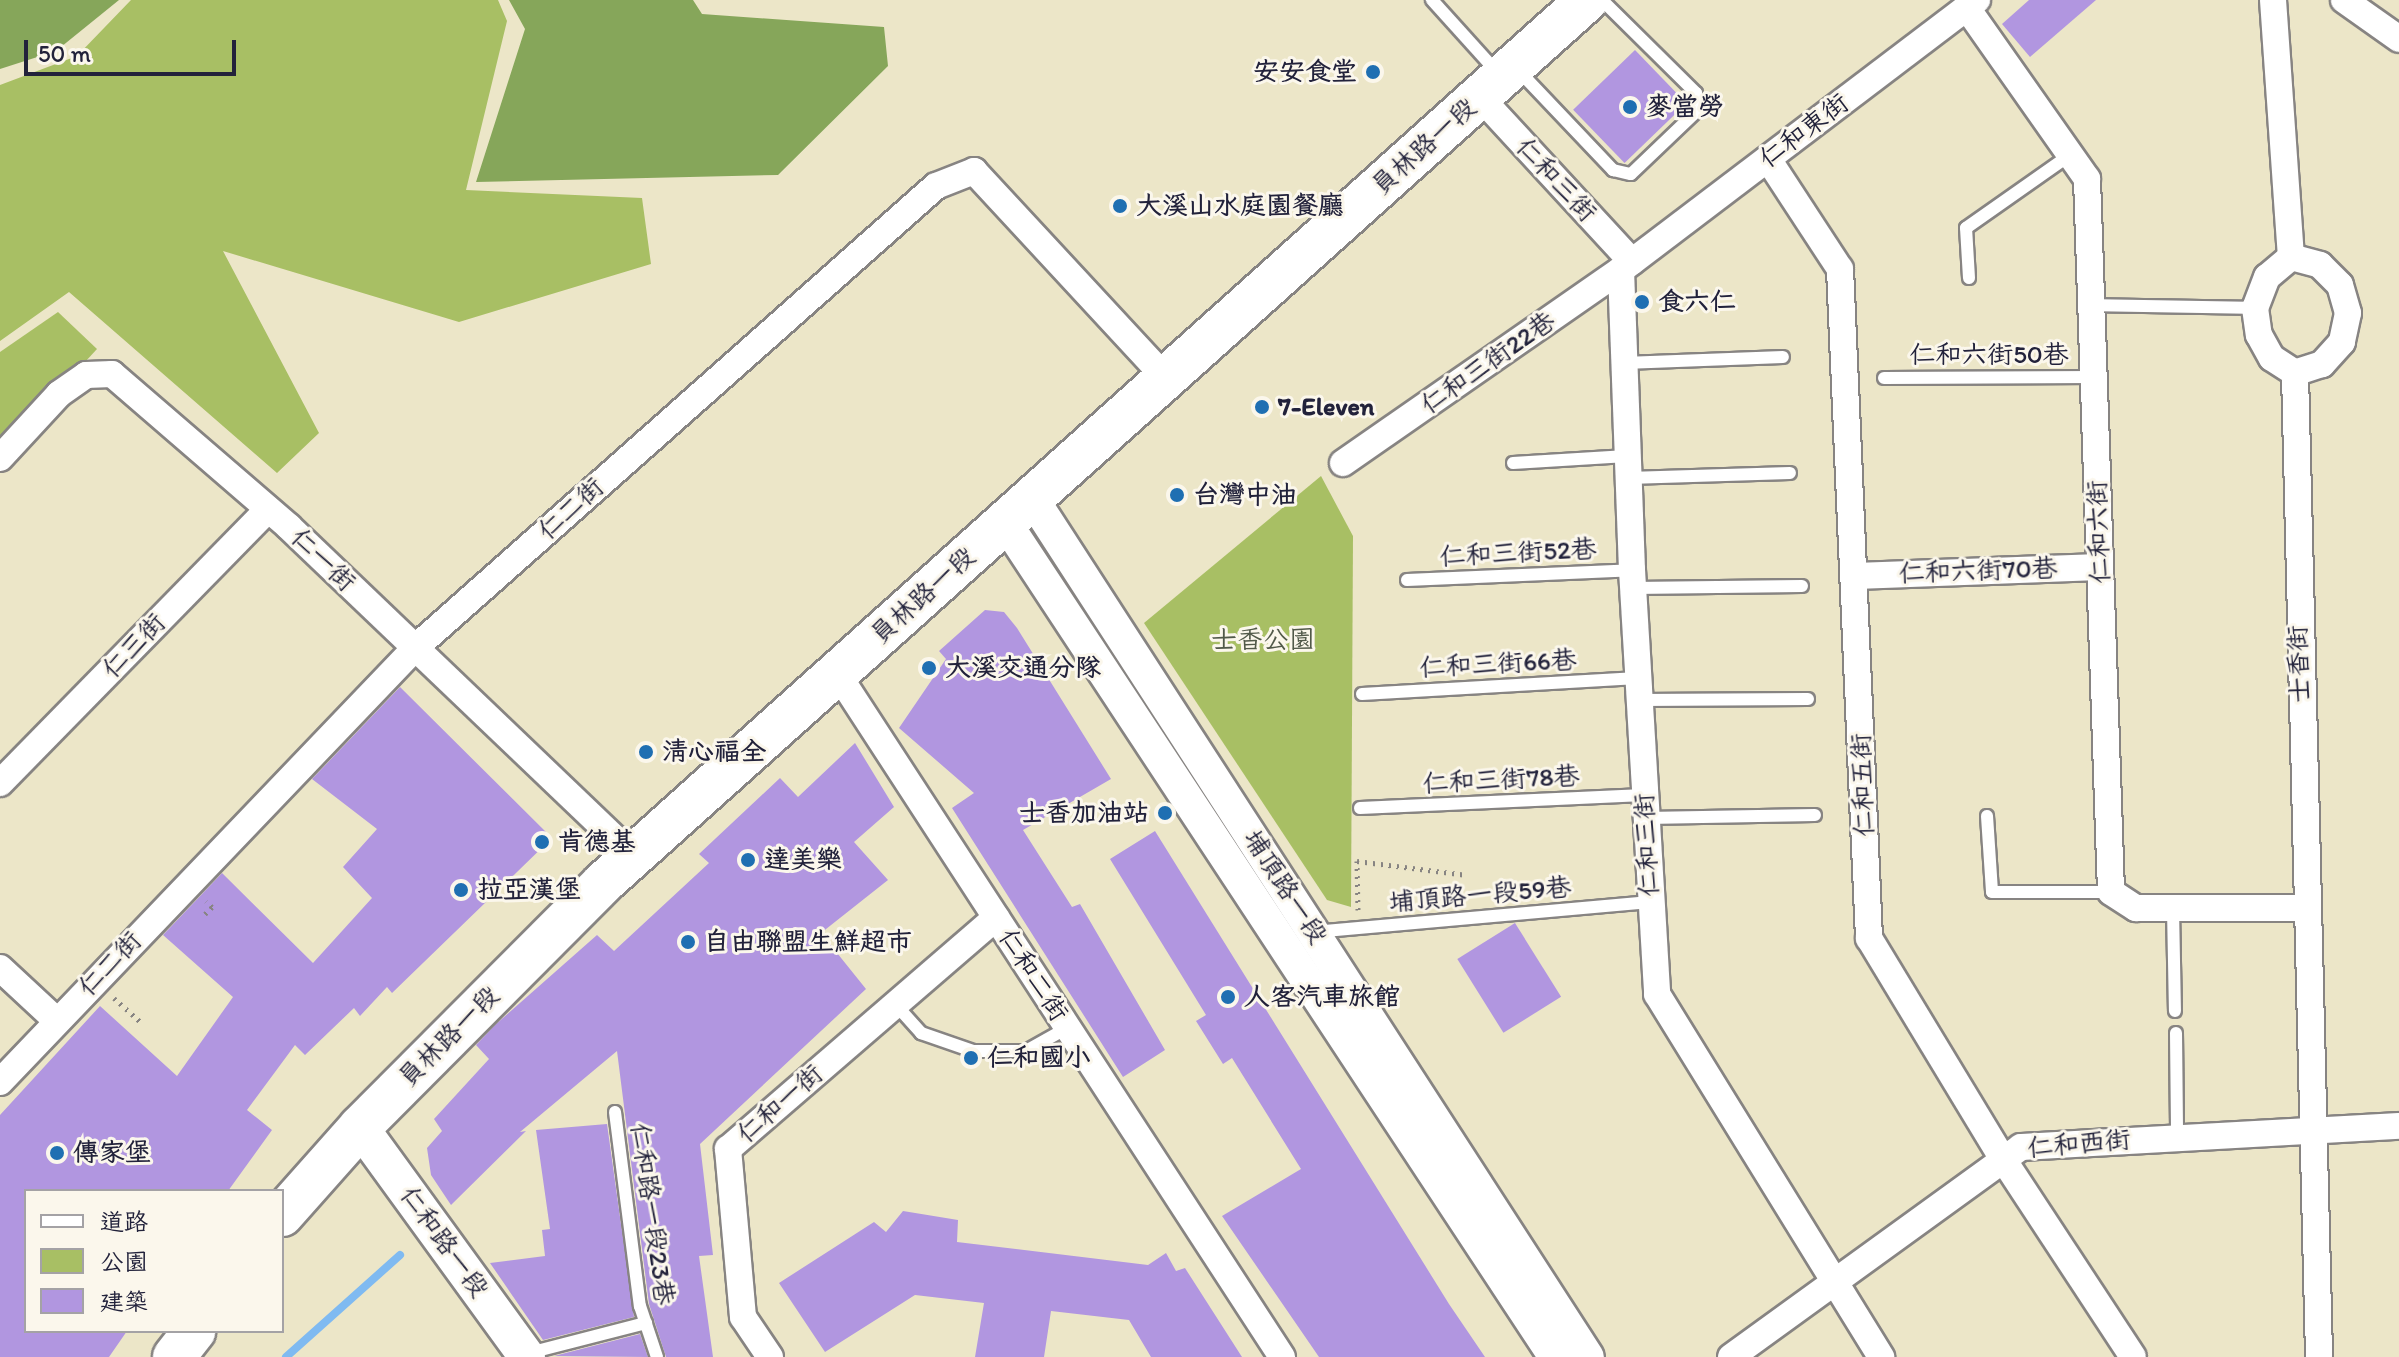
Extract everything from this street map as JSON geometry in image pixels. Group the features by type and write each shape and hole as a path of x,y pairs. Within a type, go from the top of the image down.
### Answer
{"main road":[{"name":"員林路一段","path":"284,1213 360,1127 633,856 1587,0"},
{"name":"仁和路一段","path":"360,1127 526,1356"},
{"path":"174,1357 192,1333"}],"street":[{"path":"2273,0 2291,257"},
{"path":"2344,0 2399,39"},
{"name":"仁和六街","path":"1972,4 2087,179 2111,892"},
{"name":"仁和東街","path":"1626,266 1972,4"},
{"name":"仁和三街","path":"1498,80 1626,266 1624,363 1632,579 1657,994 1881,1357"},
{"name":"仁和五街","path":"1768,159 1840,269 1869,938 2001,1156 2133,1357"},
{"name":"仁二街","path":"0,1082 415,648 936,186 974,171 1165,377"},
{"path":"2291,257 2320,265 2340,285 2348,313 2342,342 2322,364 2295,373 2272,358 2259,335 2255,308 2267,277 2291,257"},
{"name":"仁和三街22巷","path":"1343,463 1626,266"},
{"name":"士香街","path":"2295,373 2308,908 2310,1131 2319,1357"},
{"name":"仁一街","path":"0,458 59,394 86,375 112,374 268,509 633,856"},
{"name":"仁三街","path":"0,783 268,509"},
{"name":"埔頂路一段","path":"1019,510 1314,932 1588,1357"},
{"name":"埔頂路一段","path":"1019,510 1555,1357"},
{"name":"仁和六街70巷","path":"1855,576 2100,567"},
{"name":"仁和二街","path":"837,673 1282,1357"},
{"path":"2111,892 2136,908 2308,908"},
{"name":"仁和一街","path":"770,1357 743,1317 728,1149 996,918"},
{"path":"0,968 56,1020"},
{"name":"仁和西街","path":"1731,1357 2001,1156 2021,1147 2399,1126"}],"lane":[{"path":"1432,0 1498,80 1613,170 1631,174 1697,111 1696,93 1602,0"},
{"path":"1969,278 1966,228 2070,155"},
{"path":"2091,305 2255,308"},
{"path":"1624,363 1783,357"},
{"name":"仁和六街50巷","path":"1884,378 2094,377"},
{"path":"1513,463 1790,473"},
{"name":"仁和三街52巷","path":"1407,580 1632,579 1802,586"},
{"name":"仁和三街66巷","path":"1362,694 1638,689 1808,699"},
{"name":"仁和三街78巷","path":"1360,808 1645,806 1815,815"},
{"path":"1987,816 1992,892 2111,892"},
{"name":"埔頂路一段59巷","path":"1314,932 1650,902"},
{"path":"2173,909 2175,1011"},
{"path":"896,1005 921,1033 973,1051 1026,1051 1067,1028"},
{"path":"2176,1033 2177,1136"},
{"name":"仁和路一段23巷","path":"615,1112 646,1323 657,1357"},
{"name":"仁和路一段23巷","path":"526,1356 646,1323"}],"path":[{"path":"1358,927 1357,861 1467,875"},
{"path":"94,981 143,1024"}],"green space":[{"path":"0,0 119,0 56,51 0,69"},
{"path":"131,0 498,0 507,21 466,190 642,198 651,264 459,322 223,251 319,433 277,473 69,292 0,341 0,85 77,56"},
{"path":"509,0 693,0 702,14 884,27 888,66 778,175 476,182 525,29"},
{"path":"58,312 97,349 0,454 0,352"},
{"name":"士香公園","path":"1321,476 1353,536 1351,907 1327,900 1144,623"}],"building":[{"path":"2029,0 2096,0 2030,57 2002,24"},
{"name":"麥當勞","path":"1635,50 1686,103 1625,163 1573,110"},
{"path":"985,610 1004,612 1017,628 1111,779 1023,830 1072,907 1080,904 1165,1050 1123,1077 952,808 974,793 899,728 946,659 939,651"},
{"path":"400,687 552,838 392,993 387,987 360,1016 354,1008 305,1055 295,1045 247,1110 272,1130 229,1189 24,1189 24,1333 126,1333 109,1357 0,1357 0,1115 100,1006 177,1076 233,997 163,935 222,873 313,963 372,898 343,867 377,829 312,779"},
{"path":"855,743 894,807 854,842 888,880 821,933 866,989 700,1144 713,1255 699,1256 713,1357 666,1357 649,1304 617,1051 520,1132 526,1131 451,1205 431,1175 427,1148 442,1131 434,1119 489,1059 476,1045 495,1025 597,935 614,951 709,863 699,854 780,778 798,797"},
{"path":"1155,831 1485,1357 1319,1357 1222,1216 1301,1169 1232,1058 1223,1064 1196,1021 1206,1015 1110,859"},
{"path":"1515,923 1561,997 1503,1033 1457,959"},
{"path":"607,1124 634,1317 543,1340 490,1263 545,1256 542,1230 550,1229 536,1130"},
{"path":"903,1211 958,1220 957,1242 1148,1265 1166,1253 1176,1271 1185,1268 1242,1357 1151,1357 1129,1320 1051,1311 1044,1357 975,1357 984,1303 915,1295 825,1352 779,1283 874,1222 886,1232"},
{"path":"640,1334 648,1357 554,1356"}],"waterway":[{"path":"286,1357 400,1255"}],"place":[{"name":"安安食堂","path":"1373,72"},
{"name":"麥當勞","path":"1630,107"},
{"name":"大溪山水庭園餐廳","path":"1120,206"},
{"name":"食六仁","path":"1642,302"},
{"name":"7-Eleven","path":"1262,407"},
{"name":"台灣中油","path":"1177,495"},
{"name":"大溪交通分隊","path":"929,668"},
{"name":"清心福全","path":"646,752"},
{"name":"士香加油站","path":"1165,813"},
{"name":"肯德基","path":"542,842"},
{"name":"達美樂","path":"748,860"},
{"name":"拉亞漢堡","path":"461,890"},
{"name":"自由聯盟生鮮超市","path":"688,942"},
{"name":"人客汽車旅館","path":"1228,997"},
{"name":"仁和國小","path":"971,1058"},
{"name":"傳家堡","path":"57,1153"}]}
